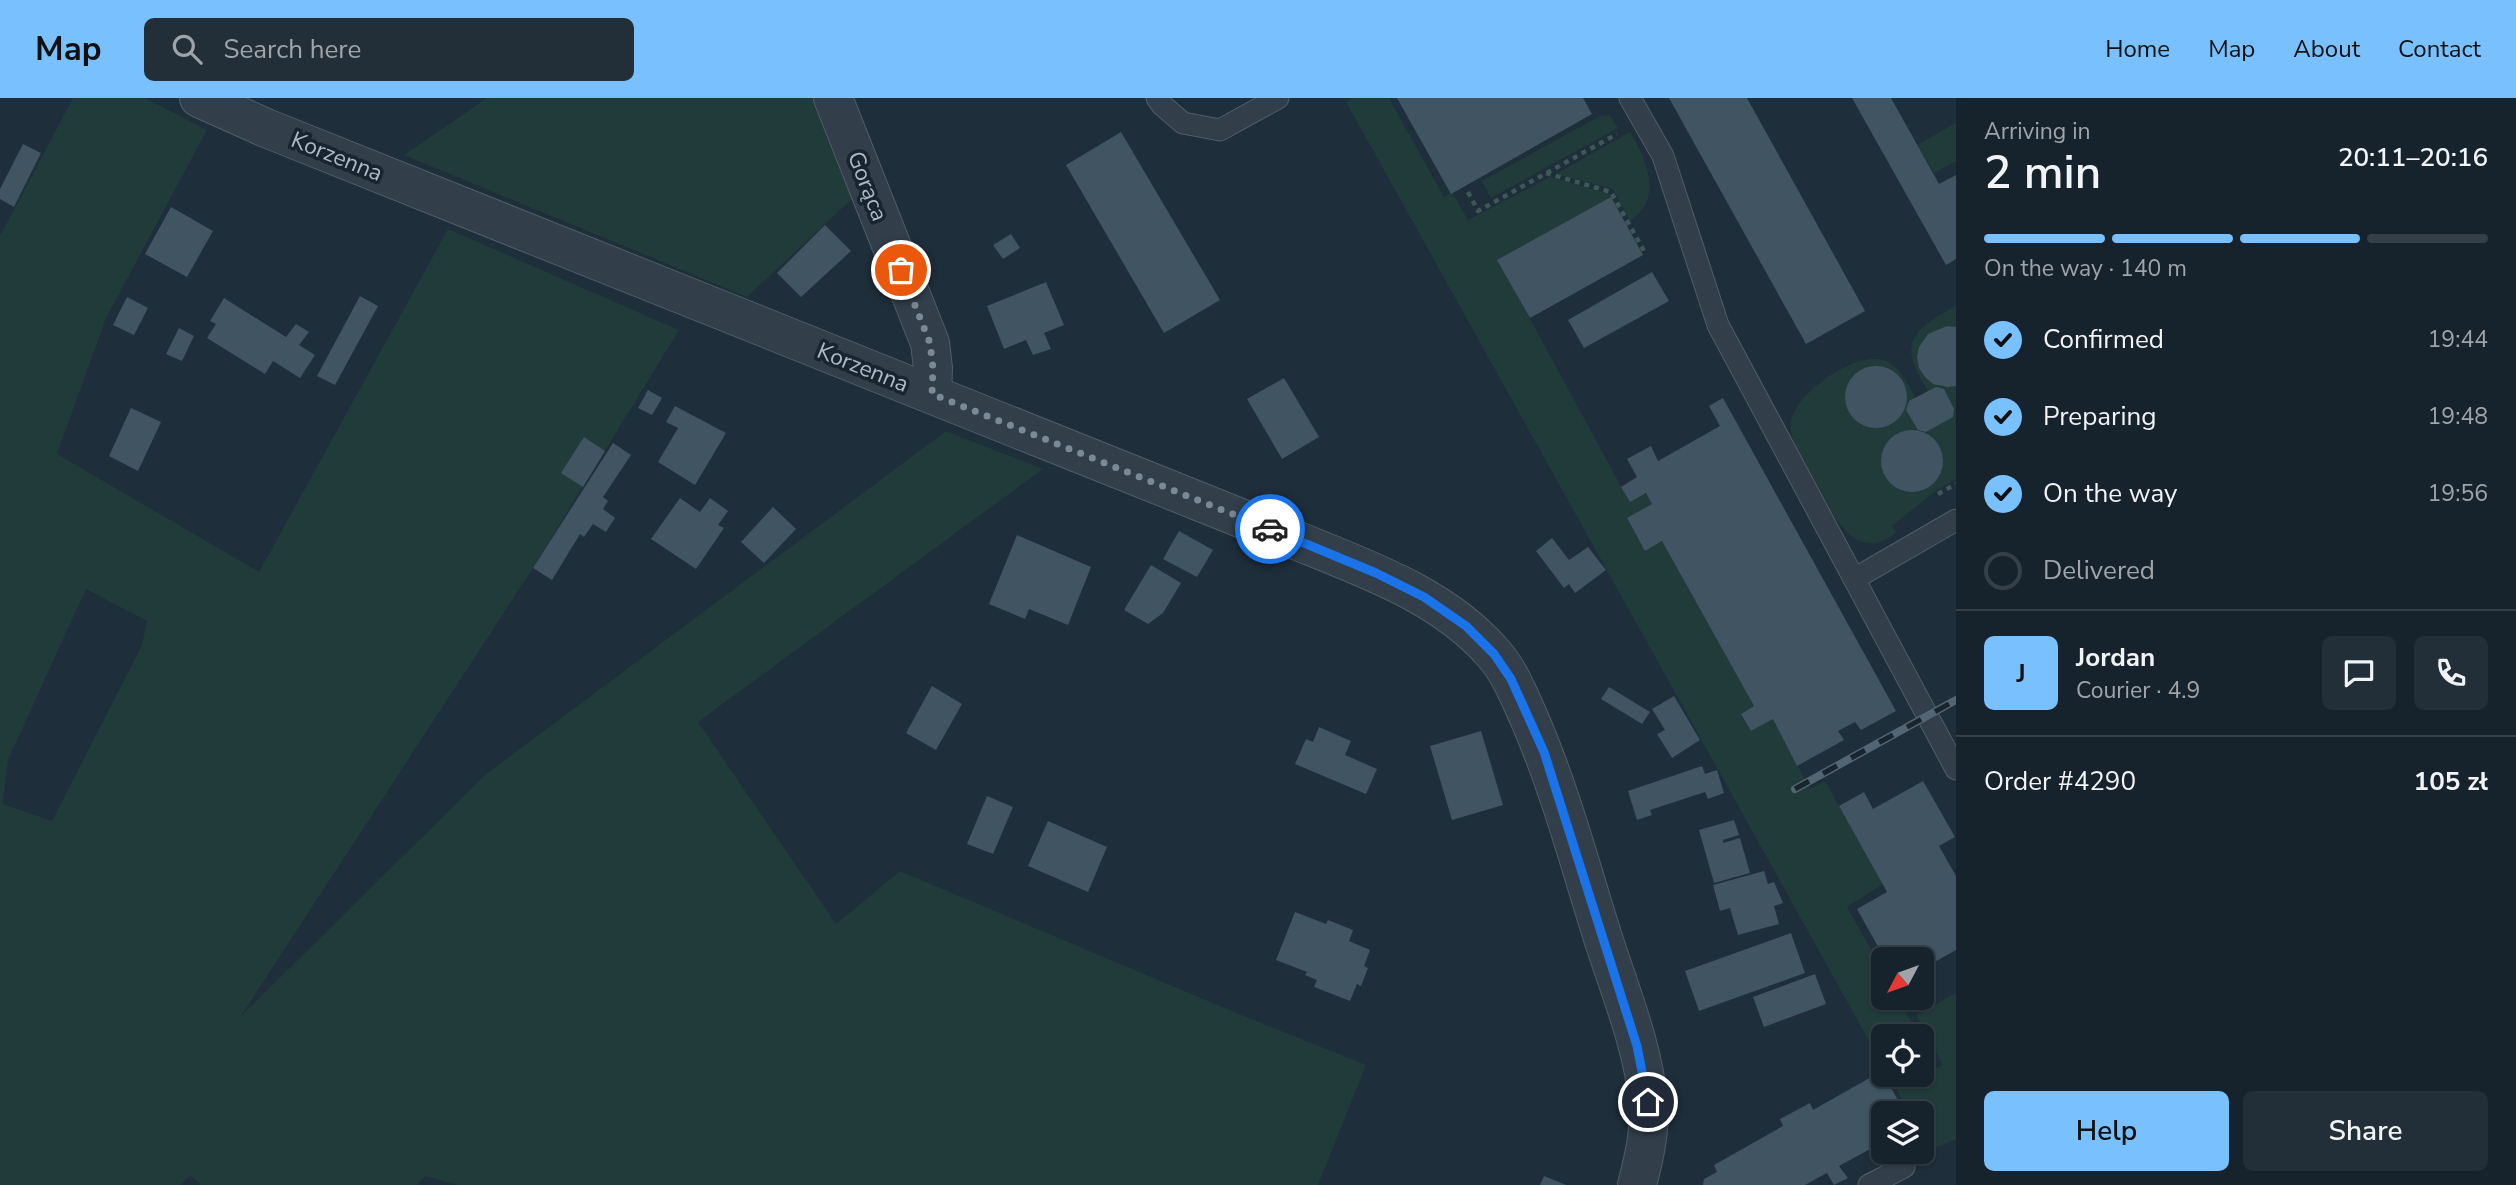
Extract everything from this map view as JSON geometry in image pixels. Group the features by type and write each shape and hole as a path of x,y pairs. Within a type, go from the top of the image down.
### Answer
{"street":[{"name":"Korzenna","path":"199,98 266,128 1376,573 1424,597 1466,626 1494,654 1511,679 1544,752 1637,1046 1648,1102 1642,1167"},
{"name":"Gorąca","path":"833,98 930,343 932,394"}],"lane":[{"path":"1157,98 1183,123 1220,130 1278,98"},
{"path":"1630,98 1663,156 1718,325 1956,769"},
{"path":"1854,579 1956,520"},
{"path":"1869,1185 1904,1167"}],"path":[{"path":"1468,192 1478,211 1642,120"},
{"path":"1546,173 1611,192 1643,251"}],"green space":[{"path":"73,98 145,98 207,130 106,318 57,454 259,572 448,229 679,330 533,568 241,1016 485,775 946,431 1043,469 698,722 836,924 900,871 1366,1065 1318,1185 458,1185 425,1176 417,1185 201,1185 190,1175 180,1185 0,1185 0,236","holes":["86,589 147,621 142,645 52,821 3,804 8,760"]},
{"path":"487,98 813,98 854,197 747,297 404,155"},
{"path":"1354,98 1389,98 1444,197 1452,192 1468,220 1550,177 1609,194 1611,197 1498,260 1629,501 1646,493 1652,504 1627,519 1645,550 1662,541 1754,706 1741,714 1751,731 1773,719 1810,789 1825,781 1883,884 1847,907 1871,950 1871,1010 1905,1010 1912,1024 1871,1024 1871,1044 1346,102"},
{"path":"1609,115 1618,128 1491,198 1482,181 1600,116"},
{"path":"1956,123 1956,161 1934,173 1917,145"},
{"path":"1630,132 1642,154 1650,190 1641,211 1630,221 1613,189 1556,174"},
{"path":"1956,306 1956,479 1937,490 1892,526 1897,532 1882,541 1868,543 1856,539 1837,520 1798,453 1791,430 1795,411 1803,399 1829,376 1859,361 1886,361 1896,368 1915,398 1928,391 1913,361 1913,342 1923,327"},
{"path":"1956,993 1956,1139 1934,1148 1934,1101 1903,1101 1895,1087 1934,1087 1934,1062 1937,1068 1943,1065 1934,1048 1934,1024 1921,1024 1916,1015 1925,1010 1934,1010 1934,1005"}],"building":[{"path":"1397,98 1583,98 1592,114 1451,194"},
{"path":"1669,98 1747,98 1865,311 1806,344"},
{"path":"1852,98 1891,98 1939,184 1956,175 1956,259 1946,265"},
{"path":"1121,132 1220,300 1164,333 1066,165"},
{"path":"23,144 41,153 14,207 0,199 0,189"},
{"path":"1611,197 1643,255 1530,318 1497,260"},
{"path":"171,207 213,231 187,277 145,254"},
{"path":"825,225 851,251 801,297 777,273"},
{"path":"1011,234 1020,248 1003,259 993,245"},
{"path":"1652,272 1669,301 1584,348 1568,320"},
{"path":"1046,282 1064,325 1044,333 1051,349 1033,355 1026,340 1004,349 987,306"},
{"path":"360,296 378,306 335,385 317,376"},
{"path":"127,297 148,308 134,335 113,325"},
{"path":"224,298 286,337 296,324 309,332 299,345 315,355 300,378 273,361 265,374 207,338 216,324 210,321"},
{"path":"1947,326 1956,327 1956,386 1948,387 1933,384 1925,377 1919,368 1917,357 1919,347 1928,334"},
{"path":"179,328 194,336 182,361 166,354"},
{"path":"1876,366 1898,375 1907,397 1898,419 1876,428 1854,419 1845,397 1854,375"},
{"path":"1284,378 1319,437 1282,459 1247,399"},
{"path":"1936,387 1944,389 1954,409 1953,417 1926,432 1918,430 1906,410 1909,401"},
{"path":"648,390 662,398 652,415 638,408"},
{"path":"1723,398 1896,711 1861,730 1855,722 1838,731 1844,740 1797,766 1773,719 1751,731 1741,714 1754,706 1662,541 1645,551 1627,518 1652,504 1646,493 1630,502 1621,487 1637,477 1627,459 1651,446 1658,461 1720,426 1709,406"},
{"path":"675,406 726,433 695,485 658,462 678,428 666,422"},
{"path":"131,408 161,422 138,471 109,456"},
{"path":"1912,430 1934,439 1943,461 1934,483 1912,492 1890,483 1881,461 1890,439"},
{"path":"584,437 605,451 583,487 561,473"},
{"path":"613,443 631,455 603,497 608,501 603,509 615,518 606,532 593,524 584,537 580,534 552,580 533,568"},
{"path":"680,498 700,512 710,498 728,511 718,525 724,528 696,569 651,539"},
{"path":"773,507 796,529 764,563 741,542"},
{"path":"1179,531 1213,550 1197,577 1163,559"},
{"path":"1017,535 1091,567 1068,625 1029,609 1025,619 989,604"},
{"path":"1552,538 1569,560 1588,547 1606,570 1575,593 1569,584 1564,588 1536,551"},
{"path":"1151,565 1181,583 1163,613 1148,624 1124,610"},
{"path":"932,686 962,704 936,750 906,733"},
{"path":"1609,687 1650,712 1642,724 1601,699"},
{"path":"1674,696 1700,740 1672,758 1657,734 1665,730 1652,709"},
{"path":"1319,727 1351,741 1345,755 1377,769 1366,794 1295,764 1306,739 1313,742"},
{"path":"1481,731 1503,805 1452,820 1430,746"},
{"path":"1702,766 1705,774 1717,770 1724,793 1708,799 1705,792 1650,810 1652,815 1637,820 1628,791"},
{"path":"1923,781 1955,837 1939,846 1956,876 1956,950 1934,962 1934,947 1878,947 1857,909 1887,892 1839,806 1864,792 1873,809"},
{"path":"987,796 1013,807 993,854 967,844"},
{"path":"1734,820 1739,835 1723,840 1723,843 1740,838 1750,873 1714,883 1699,830"},
{"path":"1048,821 1107,847 1088,892 1028,866"},
{"path":"1764,871 1768,884 1774,882 1783,903 1774,906 1779,924 1738,935 1730,908 1720,911 1713,885"},
{"path":"1295,912 1326,924 1328,920 1353,930 1349,941 1370,950 1364,966 1368,968 1361,986 1357,984 1350,1001 1314,987 1317,980 1305,975 1307,972 1276,960"},
{"path":"1791,933 1805,973 1699,1011 1685,971"},
{"path":"1815,974 1826,1004 1764,1027 1753,997"},
{"path":"1871,1077 1871,1087 1891,1087 1898,1101 1871,1101 1871,1149 1839,1166 1848,1178 1834,1185 1827,1173 1805,1185 1703,1185 1704,1179 1717,1172 1714,1165 1783,1126 1780,1119 1810,1103 1813,1110"},
{"path":"1544,1176 1566,1185 1540,1185"}],"railway":[{"path":"1795,789 1956,700"}],"way so far":[{"path":"901,270 930,343 932,394 1270,529"}],"route":[{"path":"1270,529 1376,573 1424,597 1466,626 1494,654 1511,679 1544,752 1637,1046 1648,1102"}]}
